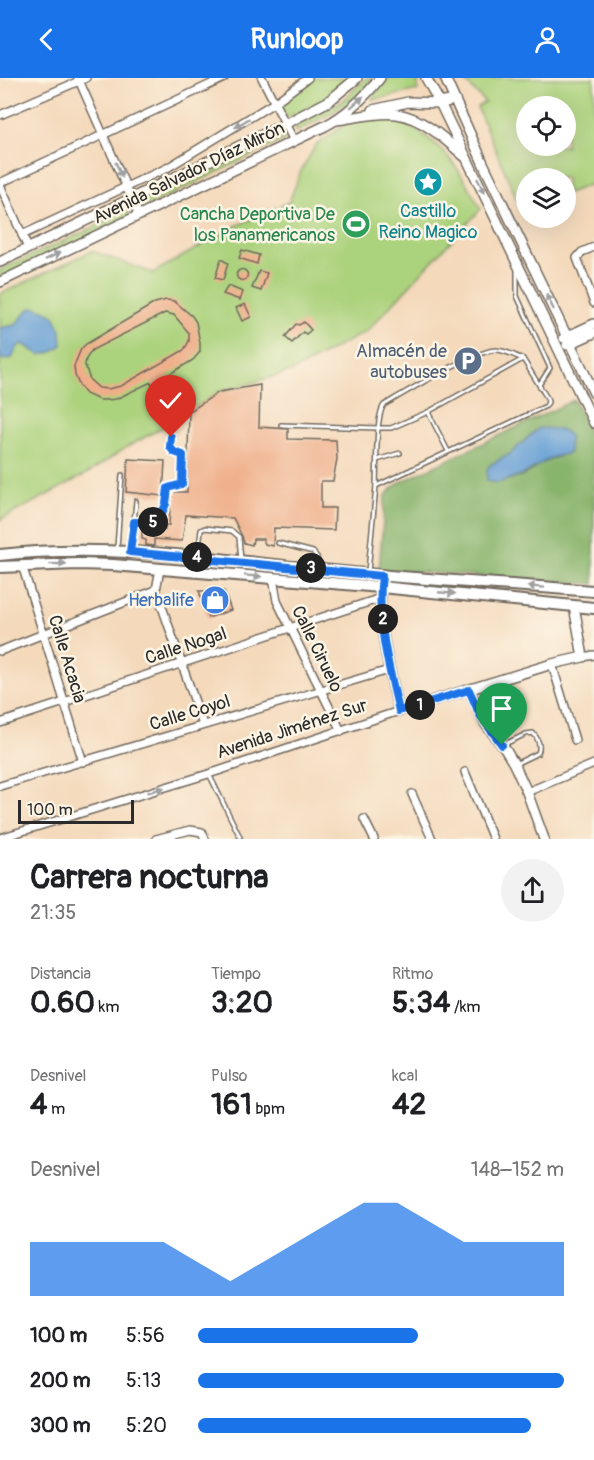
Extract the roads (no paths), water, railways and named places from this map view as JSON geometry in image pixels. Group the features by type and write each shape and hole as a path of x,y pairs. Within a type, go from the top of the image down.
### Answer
{"main road":[{"name":"Avenida Salvador Díaz Mirón","path":"0,262 285,124 329,101 357,78"},
{"name":"Avenida Salvador Díaz Mirón","path":"0,282 336,120 364,97 380,78"},
{"path":"426,78 517,260 594,423"},
{"path":"445,78 484,165 593,390 580,393"},
{"path":"355,118 365,112 408,102 440,103 455,100"},
{"path":"336,120 381,114 408,117 440,135 468,160"},
{"path":"558,345 594,324"},
{"path":"569,340 594,333"},
{"path":"0,555 28,552 117,551 367,574 381,587 389,670 399,711"},
{"path":"0,567 78,564 160,569 381,587 594,608"},
{"path":"381,587 594,591"},
{"path":"574,606 583,657"},
{"name":"Avenida Jiménez Sur","path":"399,711 552,664 583,657"},
{"path":"469,690 480,715 514,764 544,839"}],"street":[{"path":"28,248 0,184 224,78"},
{"path":"262,78 294,141"},
{"name":"Avenida Salvador Díaz Mirón","path":"22,236 167,168 274,103 308,78"},
{"path":"0,115 81,79 139,216"},
{"path":"594,247 582,252 577,258 594,303"},
{"name":"Calle Acacia","path":"22,565 83,762"},
{"path":"160,569 156,590 203,725"},
{"name":"Calle Ciruelo","path":"273,578 275,595 341,731"},
{"name":"Calle Nogal","path":"0,723 64,700 291,628 381,587"},
{"path":"0,651 156,590"},
{"name":"Avenida Jiménez Sur","path":"583,657 594,655"},
{"path":"552,664 575,740"},
{"name":"Calle Coyol","path":"0,786 389,670"},
{"name":"Avenida Jiménez Sur","path":"0,838 210,774 399,711"},
{"path":"527,792 594,764"},
{"path":"465,772 493,839"},
{"path":"412,794 432,839"},
{"path":"364,819 374,839"},
{"path":"156,839 190,830 204,836"}],"lane":[{"path":"517,260 517,296 550,368 539,385"},
{"path":"367,574 381,408 462,362 496,350 523,359 547,398 546,406 376,486"},
{"path":"281,425 391,428 428,412 523,359"},
{"path":"428,412 448,451"},
{"path":"134,522 159,520 166,504 168,488 182,484 183,455 174,452 170,447 171,437"},
{"path":"378,460 400,453"},
{"path":"117,551 123,475"},
{"path":"130,552 136,501"},
{"path":"198,557 199,532 205,528 236,533 241,561"},
{"path":"278,543 313,552 317,557 319,569"},
{"path":"502,745 526,734 533,733 536,736 540,749 538,753 514,764"},
{"path":"210,774 240,837"}],"water":[{"path":"36,307 53,314 61,330 62,345 52,352 40,355 23,344 19,345 12,358 3,360 0,357 0,328 15,325 29,309"},
{"path":"539,428 564,431 569,436 569,453 551,458 524,474 497,483 487,481 487,470 490,465 510,454"}],"place":[{"name":"Castillo Reino Magico","path":"428,182"},
{"name":"Cancha Deportiva De los Panamericanos","path":"356,224"},
{"name":"Almacén de autobuses","path":"468,361"},
{"name":"Herbalife","path":"215,600"}]}
